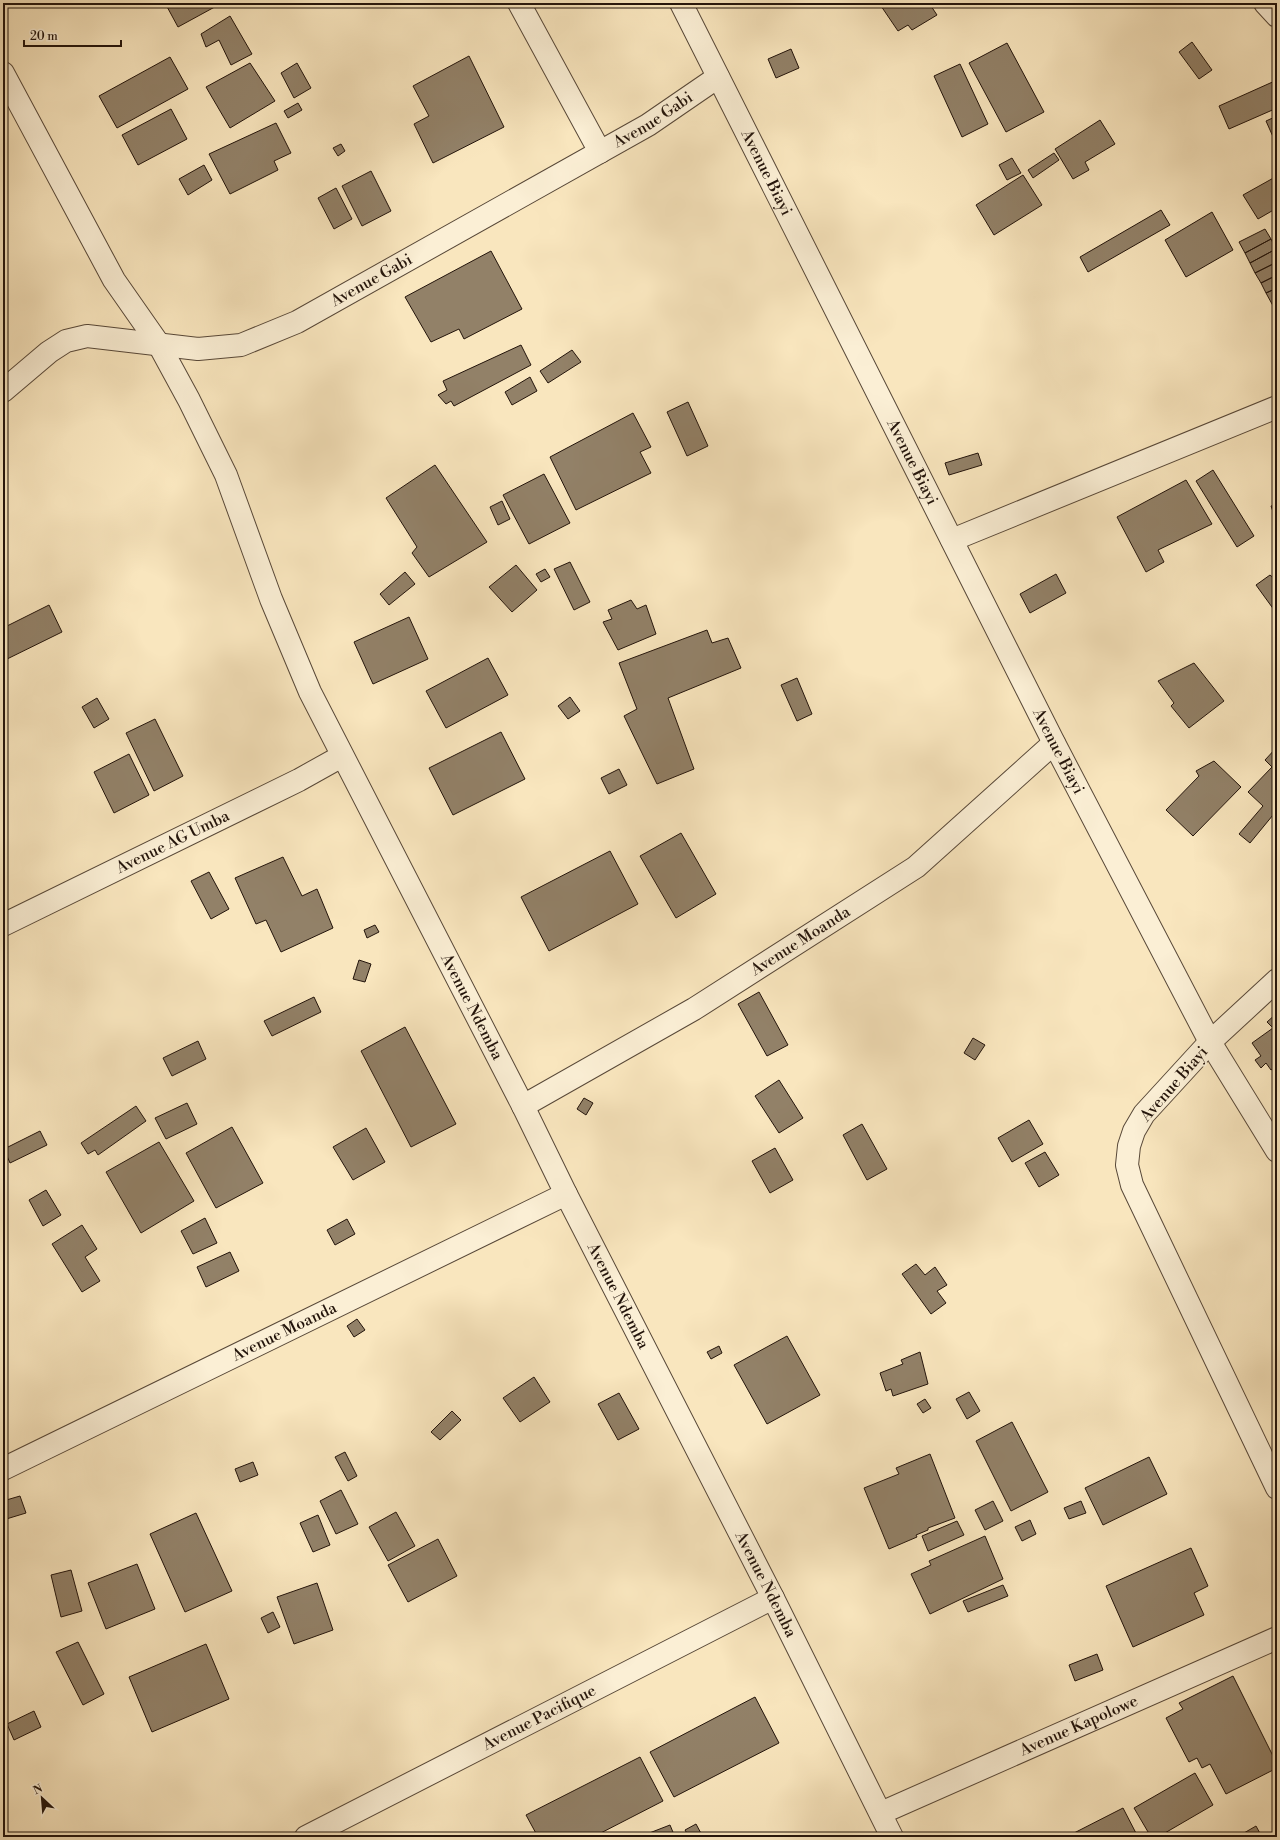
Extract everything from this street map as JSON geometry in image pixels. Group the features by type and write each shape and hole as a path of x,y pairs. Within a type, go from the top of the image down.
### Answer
{"street":[{"path":"519,3 600,152"},
{"name":"Avenue Biayi","path":"681,3 1054,743 1210,1042 1144,1114 1134,1131 1127,1165 1132,1185 1277,1488"},
{"path":"1265,3 1277,16"},
{"name":"Avenue Ndemba","path":"3,73 114,280 158,343 189,400 226,475 271,599 310,692 342,756 403,869 566,1194 773,1598 892,1837"},
{"name":"Avenue Gabi","path":"3,391 48,352 66,341 87,336 158,343 198,349 241,345 297,322 648,125 718,77"},
{"path":"952,540 1277,407"},
{"name":"Avenue Moanda","path":"523,1106 694,1009 916,866 1054,743"},
{"name":"Avenue AG Umba","path":"3,925 299,780 342,756"},
{"path":"1277,980 1210,1042 1277,1151"},
{"name":"Avenue Moanda","path":"3,1469 566,1194"},
{"name":"Avenue Pacifique","path":"306,1837 773,1598"},
{"name":"Avenue Kapolowe","path":"881,1813 1277,1638"}],"building":[{"path":"165,3 222,3 178,27"},
{"path":"879,3 929,3 937,15 912,30 908,25 898,31"},
{"path":"230,16 252,54 231,65 219,40 206,47 201,34"},
{"path":"1192,42 1212,70 1199,79 1179,52"},
{"path":"1007,43 1044,112 1006,132 969,63"},
{"path":"791,49 799,68 776,78 768,59"},
{"path":"469,56 504,127 433,163 414,124 429,116 413,86"},
{"path":"170,57 188,89 117,128 99,96"},
{"path":"250,63 275,101 230,128 206,87"},
{"path":"297,63 311,88 294,98 281,73"},
{"path":"960,64 988,124 962,137 934,76"},
{"path":"1277,80 1277,108 1229,129 1219,106"},
{"path":"298,103 302,110 288,118 284,111"},
{"path":"171,109 187,139 138,165 122,135"},
{"path":"1277,116 1277,138 1274,139 1266,121"},
{"path":"1100,120 1115,144 1085,162 1089,170 1073,179 1055,149"},
{"path":"276,123 291,153 274,161 278,170 230,194 209,154"},
{"path":"341,144 345,151 338,156 333,148"},
{"path":"1054,153 1059,160 1033,178 1028,170"},
{"path":"1012,158 1021,173 1007,180 999,165"},
{"path":"204,165 212,180 188,195 179,179"},
{"path":"371,171 391,211 362,226 342,186"},
{"path":"1023,175 1042,205 994,235 976,205"},
{"path":"1277,176 1277,208 1258,219 1243,195"},
{"path":"336,188 352,219 334,229 318,198"},
{"path":"1161,210 1170,225 1088,272 1080,257"},
{"path":"1212,212 1233,250 1186,277 1165,240"},
{"path":"1265,229 1271,239 1245,253 1239,242"},
{"path":"1271,239 1276,249 1250,263 1245,253"},
{"path":"1276,249 1277,262 1255,273 1250,263"},
{"path":"491,251 522,309 464,339 459,329 431,342 405,297"},
{"path":"1277,262 1277,275 1261,283 1255,273"},
{"path":"1277,275 1277,288 1266,293 1261,283"},
{"path":"1277,288 1277,301 1272,304 1266,293"},
{"path":"1277,301 1277,313 1272,304"},
{"path":"521,345 531,365 454,406 451,401 446,404 438,395 447,390 443,381"},
{"path":"572,350 581,362 548,383 540,371"},
{"path":"530,377 537,391 512,405 505,392"},
{"path":"688,402 708,446 687,456 667,412"},
{"path":"633,413 651,447 640,452 651,473 576,510 550,457"},
{"path":"978,453 982,465 949,475 945,463"},
{"path":"435,465 487,542 429,577 412,553 417,547 386,498"},
{"path":"1213,470 1254,536 1237,547 1196,481"},
{"path":"544,474 570,523 529,544 503,495"},
{"path":"1186,480 1212,524 1158,550 1164,562 1146,572 1117,517"},
{"path":"502,501 510,519 498,525 490,507"},
{"path":"1277,504 1277,523 1271,506"},
{"path":"570,562 590,602 574,610 554,569"},
{"path":"516,565 537,590 512,612 489,587"},
{"path":"545,569 550,577 541,582 536,574"},
{"path":"405,572 415,584 389,605 380,594"},
{"path":"1056,574 1066,593 1030,613 1020,594"},
{"path":"1270,575 1277,581 1277,614 1256,585"},
{"path":"631,600 637,609 646,605 656,634 618,650 603,622 612,619 608,610"},
{"path":"49,605 62,632 3,661 3,628"},
{"path":"409,617 428,659 373,684 354,642"},
{"path":"707,630 712,643 728,638 741,668 668,698 694,769 657,784 624,716 637,709 619,663"},
{"path":"488,658 508,695 446,728 426,691"},
{"path":"1194,663 1224,701 1189,728 1171,706 1174,703 1158,681"},
{"path":"797,678 812,714 797,721 781,685"},
{"path":"570,697 580,711 568,719 558,706"},
{"path":"97,698 109,719 94,728 82,707"},
{"path":"155,719 183,776 154,791 126,733"},
{"path":"501,732 525,779 453,815 429,768"},
{"path":"1277,747 1277,819 1273,815 1250,843 1239,834 1263,806 1248,792 1272,767 1265,760"},
{"path":"129,754 149,795 114,813 94,772"},
{"path":"1214,761 1241,787 1193,836 1166,810 1199,776 1196,771"},
{"path":"619,769 627,785 609,794 601,778"},
{"path":"681,833 716,894 676,918 640,856"},
{"path":"610,851 638,904 549,951 521,897"},
{"path":"283,857 302,896 317,889 333,928 281,952 266,920 256,924 235,878"},
{"path":"209,872 229,909 211,919 191,881"},
{"path":"375,925 379,932 367,938 364,930"},
{"path":"359,960 371,964 365,982 353,979"},
{"path":"759,992 788,1045 767,1056 738,1004"},
{"path":"314,997 321,1012 272,1036 264,1021"},
{"path":"1277,1013 1277,1066 1271,1070 1266,1063 1261,1068 1255,1060 1261,1056 1252,1043 1273,1028 1267,1022"},
{"path":"405,1027 456,1124 411,1147 361,1051"},
{"path":"973,1038 985,1045 975,1060 964,1053"},
{"path":"198,1041 206,1059 172,1076 163,1058"},
{"path":"779,1080 803,1118 779,1133 755,1096"},
{"path":"584,1098 593,1103 586,1115 577,1109"},
{"path":"187,1103 197,1124 166,1139 155,1118"},
{"path":"136,1106 146,1121 98,1155 95,1150 88,1154 81,1143"},
{"path":"1029,1120 1043,1144 1012,1162 998,1138"},
{"path":"862,1124 887,1169 867,1180 843,1135"},
{"path":"232,1127 263,1183 216,1208 186,1153"},
{"path":"366,1128 385,1162 353,1180 333,1147"},
{"path":"40,1131 47,1145 10,1163 4,1149"},
{"path":"159,1142 194,1201 141,1233 106,1172"},
{"path":"775,1148 793,1180 770,1193 752,1161"},
{"path":"1045,1152 1059,1175 1039,1187 1025,1163"},
{"path":"46,1190 61,1215 43,1226 29,1200"},
{"path":"205,1218 217,1243 193,1254 181,1231"},
{"path":"347,1219 355,1234 335,1245 327,1230"},
{"path":"82,1225 97,1249 85,1257 100,1281 82,1292 52,1244"},
{"path":"230,1252 239,1271 206,1287 197,1267"},
{"path":"916,1264 925,1275 935,1267 947,1285 937,1291 946,1303 931,1314 902,1274"},
{"path":"357,1319 365,1330 354,1337 347,1326"},
{"path":"787,1336 820,1395 767,1424 734,1365"},
{"path":"719,1346 722,1353 711,1359 707,1352"},
{"path":"920,1352 928,1384 893,1396 891,1389 886,1391 880,1373 903,1364 901,1360"},
{"path":"534,1377 550,1402 520,1422 503,1398"},
{"path":"969,1392 980,1411 967,1419 956,1399"},
{"path":"619,1393 639,1429 618,1440 598,1404"},
{"path":"925,1399 931,1408 923,1413 917,1404"},
{"path":"452,1411 461,1420 440,1440 431,1432"},
{"path":"1012,1422 1048,1492 1011,1511 976,1441"},
{"path":"345,1452 357,1476 348,1481 335,1457"},
{"path":"930,1454 955,1518 928,1528 928,1530 916,1535 917,1537 889,1549 864,1488 899,1474 896,1468"},
{"path":"1149,1457 1167,1494 1103,1525 1085,1488"},
{"path":"253,1462 258,1475 240,1482 235,1469"},
{"path":"341,1490 358,1524 336,1534 320,1501"},
{"path":"20,1496 26,1513 3,1520 3,1501"},
{"path":"993,1501 1003,1521 985,1530 975,1510"},
{"path":"1081,1501 1086,1513 1069,1519 1064,1508"},
{"path":"396,1512 415,1546 388,1561 369,1527"},
{"path":"196,1513 232,1591 185,1612 150,1534"},
{"path":"318,1515 330,1545 313,1552 300,1523"},
{"path":"1030,1520 1036,1534 1022,1541 1015,1527"},
{"path":"957,1521 964,1535 928,1551 922,1536"},
{"path":"985,1536 1003,1579 930,1614 911,1574 931,1565 929,1561"},
{"path":"438,1539 457,1576 408,1602 388,1565"},
{"path":"1191,1548 1208,1586 1194,1593 1204,1615 1133,1647 1106,1586"},
{"path":"137,1564 155,1609 106,1629 88,1583"},
{"path":"71,1570 82,1611 61,1617 51,1575"},
{"path":"317,1583 333,1630 294,1644 277,1597"},
{"path":"1003,1585 1008,1596 968,1612 963,1601"},
{"path":"273,1612 280,1627 268,1633 261,1618"},
{"path":"78,1642 104,1694 83,1705 56,1652"},
{"path":"206,1644 229,1699 152,1732 129,1677"},
{"path":"1097,1654 1103,1670 1075,1681 1069,1665"},
{"path":"1233,1676 1277,1764 1277,1768 1226,1794 1210,1764 1202,1768 1197,1758 1189,1762 1166,1718 1183,1709 1179,1703"},
{"path":"755,1697 779,1743 674,1797 650,1752"},
{"path":"34,1711 41,1727 14,1740 7,1724"},
{"path":"640,1757 663,1801 593,1837 538,1837 526,1815"},
{"path":"1195,1773 1213,1805 1158,1837 1151,1837 1134,1808"},
{"path":"1123,1808 1138,1837 1076,1837 1074,1833"},
{"path":"696,1824 703,1837 689,1837 685,1830"},
{"path":"670,1825 675,1837 639,1837"},
{"path":"1256,1826 1262,1837 1237,1837"}]}
